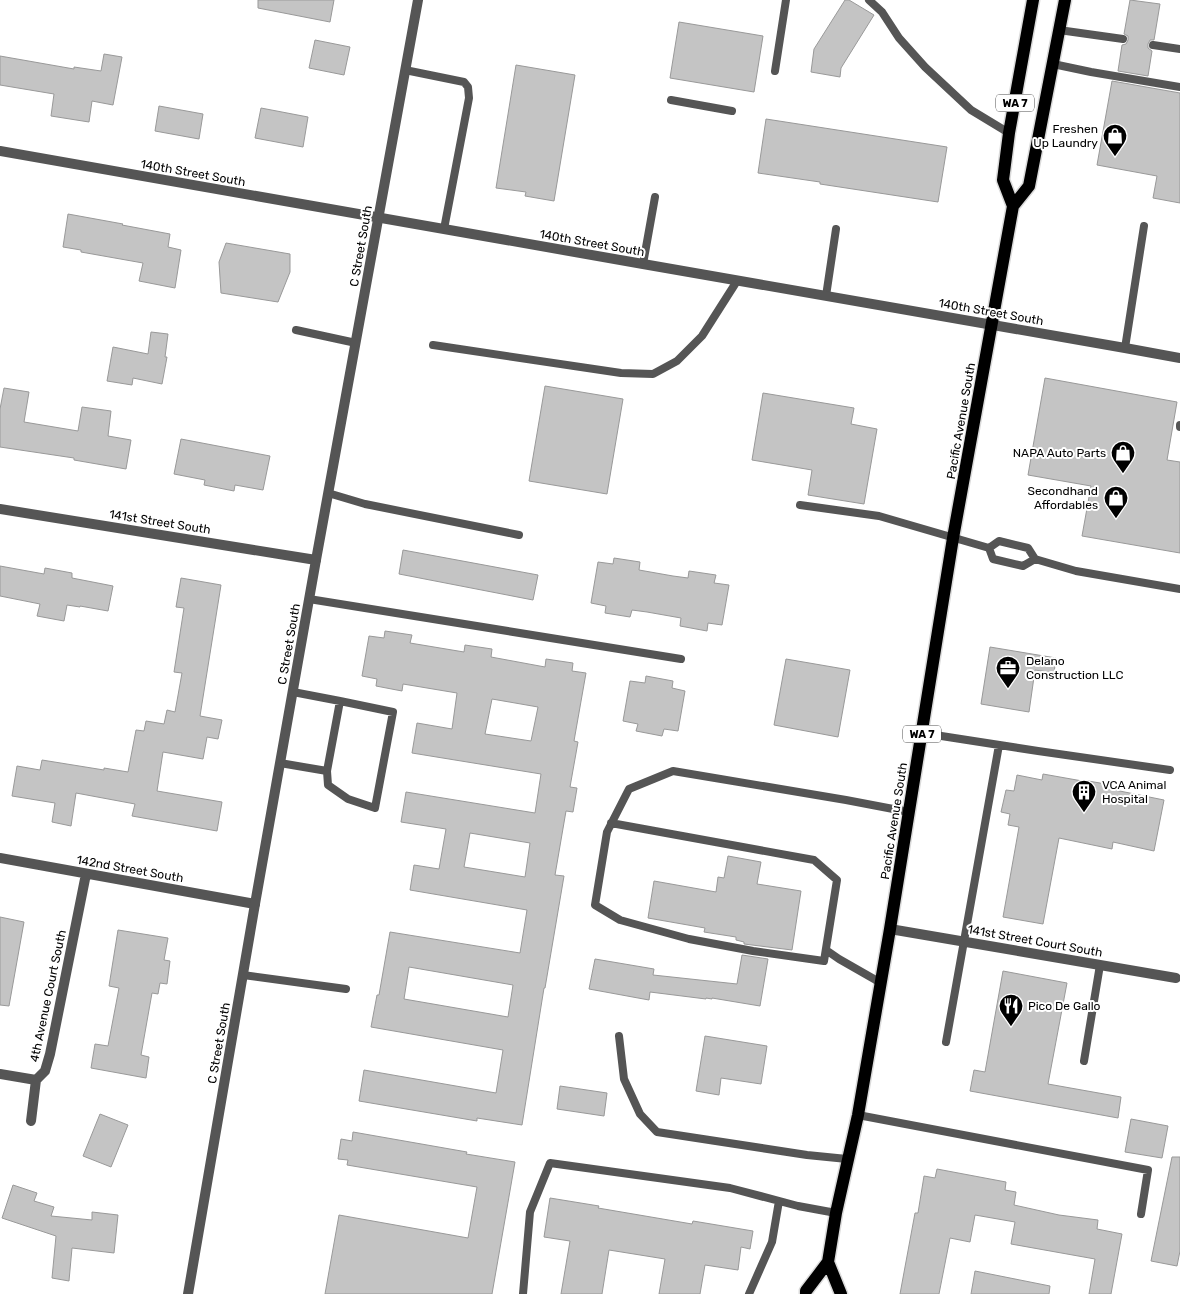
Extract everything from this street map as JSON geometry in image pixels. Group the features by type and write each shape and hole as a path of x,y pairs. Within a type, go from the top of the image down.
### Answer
{"main road":[{"name":"WA 7","path":"1013,206 1002,180 1033,0"},
{"name":"Pacific Avenue South","path":"806,1294 806,1291 828,1262 847,1159 858,1115 953,538 1013,206 1029,186 1065,0"},
{"path":"828,1262 841,1294"}],"street":[{"name":"C Street South","path":"188,1294 309,599 418,0"},
{"name":"140th Street South","path":"0,151 1180,358"},
{"name":"141st Street South","path":"0,509 316,560"},
{"name":"142nd Street South","path":"0,858 255,904"},
{"name":"4th Avenue Court South","path":"31,1121 36,1080 45,1071 50,1054 86,874"},
{"name":"141st Street Court South","path":"890,929 1178,978"},
{"path":"0,1074 36,1080"}],"lane":[{"path":"775,71 786,0"},
{"path":"869,0 882,12 899,38 953,93 971,110 1009,133"},
{"path":"1060,30 1123,39"},
{"path":"1153,45 1180,49"},
{"path":"1053,64 1180,87"},
{"path":"405,70 464,82 468,87 469,98 444,229"},
{"path":"671,100 732,111"},
{"path":"643,264 655,197"},
{"path":"1125,348 1144,226"},
{"path":"826,296 836,229"},
{"path":"433,345 621,373 653,374 676,362 702,336 737,281"},
{"path":"296,330 356,343"},
{"path":"328,493 365,504 519,535"},
{"path":"800,505 879,516 989,548"},
{"path":"989,548 999,541 1028,548 1035,559 1076,571 1180,589"},
{"path":"989,548 993,559 1023,566 1035,559"},
{"path":"309,599 681,659"},
{"path":"293,692 340,701 393,712 375,808 348,799 328,785 327,771 340,701"},
{"path":"922,732 1170,770"},
{"path":"946,1042 999,745"},
{"path":"280,763 327,771"},
{"path":"612,823 814,860 837,880 824,961 753,951 689,939 620,920 595,905 607,832 629,789 673,771 909,812"},
{"path":"826,950 881,983"},
{"path":"1084,1061 1100,965"},
{"path":"243,974 346,989"},
{"path":"619,1036 624,1079 640,1114 657,1132 847,1159"},
{"path":"858,1115 1148,1170 1141,1214"},
{"path":"523,1294 530,1212 550,1163 730,1188 798,1206 836,1213"},
{"path":"748,1294 772,1242 779,1201"}],"building":[{"path":"258,0 334,0 330,22 258,8"},
{"path":"845,0 849,0 874,15 841,68 840,77 811,72 814,49"},
{"path":"1130,0 1160,4 1154,40 1150,40 1148,44 1148,48 1152,51 1148,76 1118,71 1122,45 1126,44 1128,40 1128,36 1124,34"},
{"path":"679,22 763,36 754,92 670,78"},
{"path":"315,40 350,47 344,75 309,68"},
{"path":"104,54 122,57 113,105 92,101 89,122 51,116 54,94 0,85 0,56 74,69 74,67 101,71"},
{"path":"516,65 575,75 554,201 525,196 526,192 496,188"},
{"path":"1112,81 1180,93 1180,203 1153,198 1157,176 1097,165"},
{"path":"159,106 203,114 199,139 155,131"},
{"path":"261,108 308,117 303,147 255,138"},
{"path":"766,119 947,147 938,202 758,173"},
{"path":"68,214 170,234 168,247 181,250 175,288 139,281 143,263 63,247"},
{"path":"226,243 290,254 290,272 278,302 221,293 219,262"},
{"path":"151,332 168,334 165,357 167,357 162,384 133,378 132,385 107,381 113,347 148,354"},
{"path":"1045,378 1177,402 1167,460 1180,462 1180,553 1082,536 1091,486 1028,475"},
{"path":"545,386 623,399 607,494 529,481"},
{"path":"4,388 29,392 24,422 78,431 82,407 111,411 108,436 131,440 126,469 74,460 74,458 0,447 0,409"},
{"path":"763,393 854,408 851,424 877,429 864,504 808,495 812,470 752,460"},
{"path":"181,439 270,456 263,490 235,485 234,491 204,485 205,480 174,474"},
{"path":"403,550 538,575 533,600 399,574"},
{"path":"614,558 640,562 639,570 673,576 688,578 689,571 716,575 714,583 729,585 722,625 708,623 707,631 680,626 681,618 647,612 632,610 630,617 605,613 606,606 591,603 598,562 613,564"},
{"path":"0,566 44,574 45,568 72,573 72,578 113,586 108,611 67,605 64,621 37,616 40,604 0,596"},
{"path":"181,578 221,585 200,716 222,720 218,739 207,737 203,759 163,752 157,791 222,802 217,831 132,816 135,804 76,793 71,826 52,822 55,803 12,796 17,766 40,770 42,760 128,772 136,730 144,731 146,721 164,724 167,710 175,712 182,673 174,672 184,608 176,607"},
{"path":"385,631 412,635 410,643 464,652 465,645 492,649 491,657 545,667 546,659 573,663 572,671 586,673 574,741 578,742 570,787 577,788 573,812 566,811 555,875 564,876 522,1125 477,1118 477,1121 359,1101 364,1070 496,1093 503,1050 371,1027 377,995 379,995 390,932 520,953 527,910 410,890 414,865 439,869 446,829 401,822 406,792 535,813 541,774 412,753 417,723 452,729 457,693 403,684 402,691 376,686 377,679 362,676 369,636 384,638","holes":["492,699 538,707 531,741 485,734","470,833 530,843 525,877 464,867","409,967 513,985 508,1017 404,999"]},
{"name":"Delano Construction LLC","path":"990,647 1056,658 1054,673 1035,670 1029,712 981,704"},
{"path":"786,659 850,670 838,737 774,725"},
{"path":"646,676 673,681 672,688 685,691 678,731 664,729 662,736 636,731 638,724 623,721 630,681 645,683"},
{"name":"VCA Animal Hospital","path":"1043,774 1106,784 1105,788 1164,800 1154,851 1113,842 1112,849 1059,838 1043,924 1003,917 1019,827 1008,825 1010,814 1001,812 1006,790 1014,791 1017,775 1042,780"},
{"path":"728,856 761,862 757,884 801,891 792,950 744,944 744,942 736,940 736,937 704,932 705,928 648,918 654,881 716,892 718,877 724,878"},
{"path":"0,917 24,922 9,1006 0,1005"},
{"path":"118,930 168,938 164,960 170,961 167,984 160,983 158,994 152,993 141,1055 149,1057 146,1078 91,1068 95,1044 108,1046 119,988 109,986"},
{"path":"742,955 768,959 760,1006 712,998 706,999 650,992 649,1000 589,989 595,959 654,969 653,975 737,984"},
{"path":"1003,971 1067,983 1048,1084 1121,1097 1118,1118 970,1091 974,1070 985,1072"},
{"path":"705,1036 767,1046 761,1084 721,1078 719,1095 696,1091"},
{"path":"560,1086 607,1093 604,1116 557,1109"},
{"path":"100,1114 128,1125 111,1167 83,1156"},
{"path":"1131,1119 1168,1126 1162,1158 1125,1152"},
{"path":"353,1132 515,1162 492,1294 325,1294 339,1215 468,1238 477,1187 347,1165 348,1160 338,1159 341,1139 352,1141"},
{"path":"1172,1157 1180,1157 1180,1251 1177,1266 1151,1261"},
{"path":"937,1169 1006,1182 1005,1190 1016,1192 1014,1205 1059,1215 1098,1220 1097,1229 1122,1234 1111,1294 1089,1294 1095,1259 1011,1244 1015,1222 975,1215 970,1242 950,1238 939,1294 900,1294 924,1176 935,1178"},
{"path":"13,1185 37,1193 34,1201 54,1207 51,1216 92,1220 92,1212 118,1215 114,1253 72,1248 69,1281 52,1278 56,1236 2,1218"},
{"path":"550,1198 692,1224 693,1221 753,1231 750,1249 741,1247 738,1270 705,1265 700,1294 659,1294 665,1259 609,1250 602,1294 561,1294 570,1241 544,1237"},
{"path":"975,1271 1050,1286 1049,1294 971,1294"}],"place":[{"name":"Freshen Up Laundry","path":"1115,157"},
{"name":"NAPA Auto Parts","path":"1123,474"},
{"name":"Secondhand Affordables","path":"1116,519"},
{"name":"Delano Construction LLC","path":"1008,689"},
{"name":"VCA Animal Hospital","path":"1084,813"},
{"name":"Pico De Gallo","path":"1011,1027"}]}
